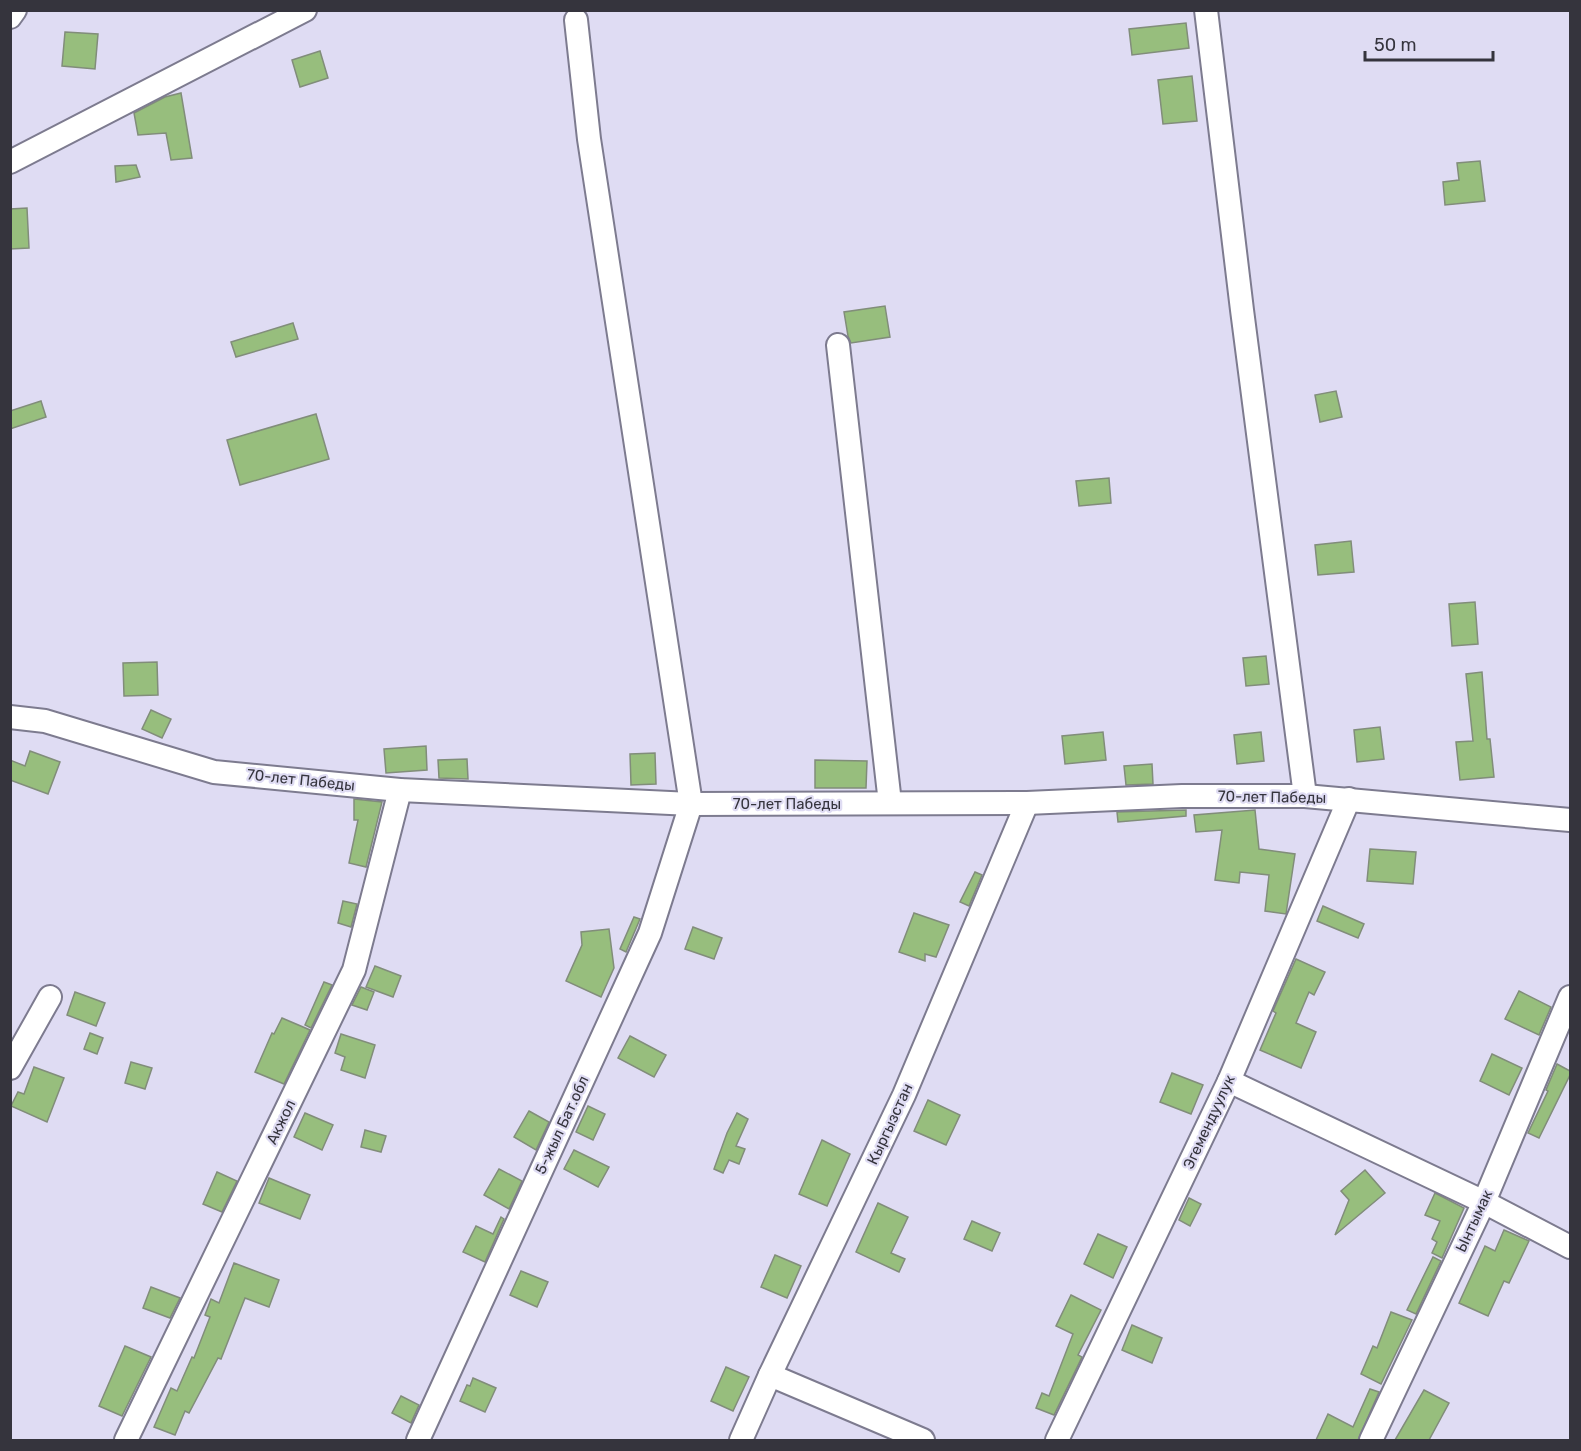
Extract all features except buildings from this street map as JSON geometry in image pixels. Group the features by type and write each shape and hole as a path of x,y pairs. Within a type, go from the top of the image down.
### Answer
{"street":[{"path":"10,17 15,10"},
{"path":"10,162 305,10"},
{"path":"1206,10 1305,796"},
{"path":"576,20 589,139 691,804"},
{"path":"838,345 890,803"},
{"name":"70-лет Пабеды","path":"10,717 45,721 214,772 400,790 691,804 1027,803 1182,796 1305,796 1570,820"},
{"name":"Акжол","path":"126,1440 354,970 400,790"},
{"name":"Эгемендуулук","path":"1057,1440 1229,1081 1350,799"},
{"name":"Кыргызстан","path":"741,1440 904,1095 1027,803"},
{"name":"5-жыл Бат.обл","path":"418,1440 650,933 691,804"},
{"path":"10,1068 50,997"},
{"name":"Ынтымак","path":"1371,1440 1484,1202 1570,997"},
{"path":"1229,1081 1484,1202 1570,1247"},
{"path":"770,1375 923,1440"}]}
